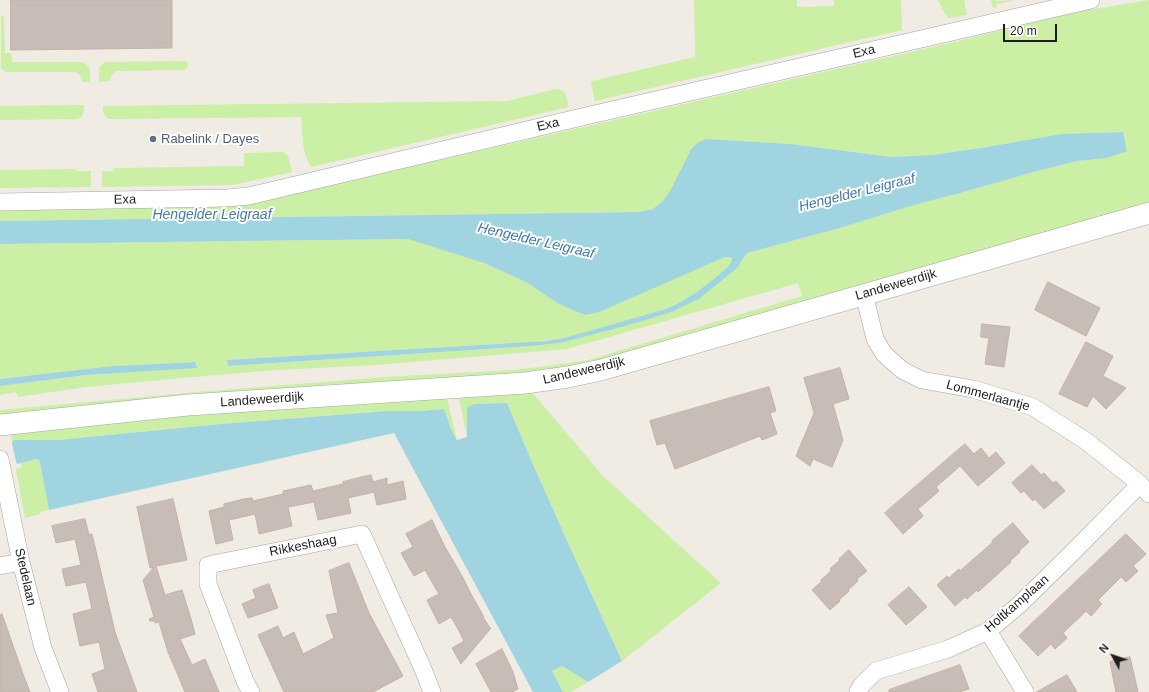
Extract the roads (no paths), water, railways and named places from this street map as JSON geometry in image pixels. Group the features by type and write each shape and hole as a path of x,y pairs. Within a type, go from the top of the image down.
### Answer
{"street":[{"name":"Exa","path":"0,202 227,198 249,196 586,116 1091,0"},
{"name":"Landeweerdijk","path":"0,425 188,405 526,383 568,377 608,367 1149,213"},
{"name":"Lommerlaantje","path":"864,294 875,339 884,354 902,370 922,380 973,389 1033,407 1086,440 1144,489"},
{"name":"Stedelaan","path":"1,465 22,562 43,648 60,692"},
{"name":"Holtkamplaan","path":"858,692 861,686 876,671 948,648 988,631 1019,605 1144,489"},
{"name":"Rikkeshaag","path":"251,692 208,584 208,565 362,534 432,692"},
{"path":"0,566 22,562"},
{"path":"988,631 1025,692"}],"water":[{"name":"Hengelder Leigraaf","path":"1123,132 1127,151 1107,158 1077,161 1037,171 914,205 840,228 747,253 737,268 700,298 672,312 560,343 531,346 228,366 227,360 547,341 564,338 666,309 675,305 698,291 728,267 732,259 730,257 725,257 599,312 585,315 557,303 526,282 484,263 408,239 0,244 0,221 639,212 653,209 663,201 670,191 692,148 699,142 707,139 791,144 892,157 932,155 1061,134"},
{"path":"196,362 197,368 86,375 0,386 0,379 113,366"},
{"path":"507,403 622,661 588,682 562,666 552,671 563,692 533,692 394,433 49,510 39,460 36,459 17,464 0,446 12,443 12,441 16,440 58,440 221,424 387,411 444,409 451,429 457,440 467,437 467,407 475,404"}],"place":[{"name":"Rabelink / Dayes","path":"153,139"}]}
